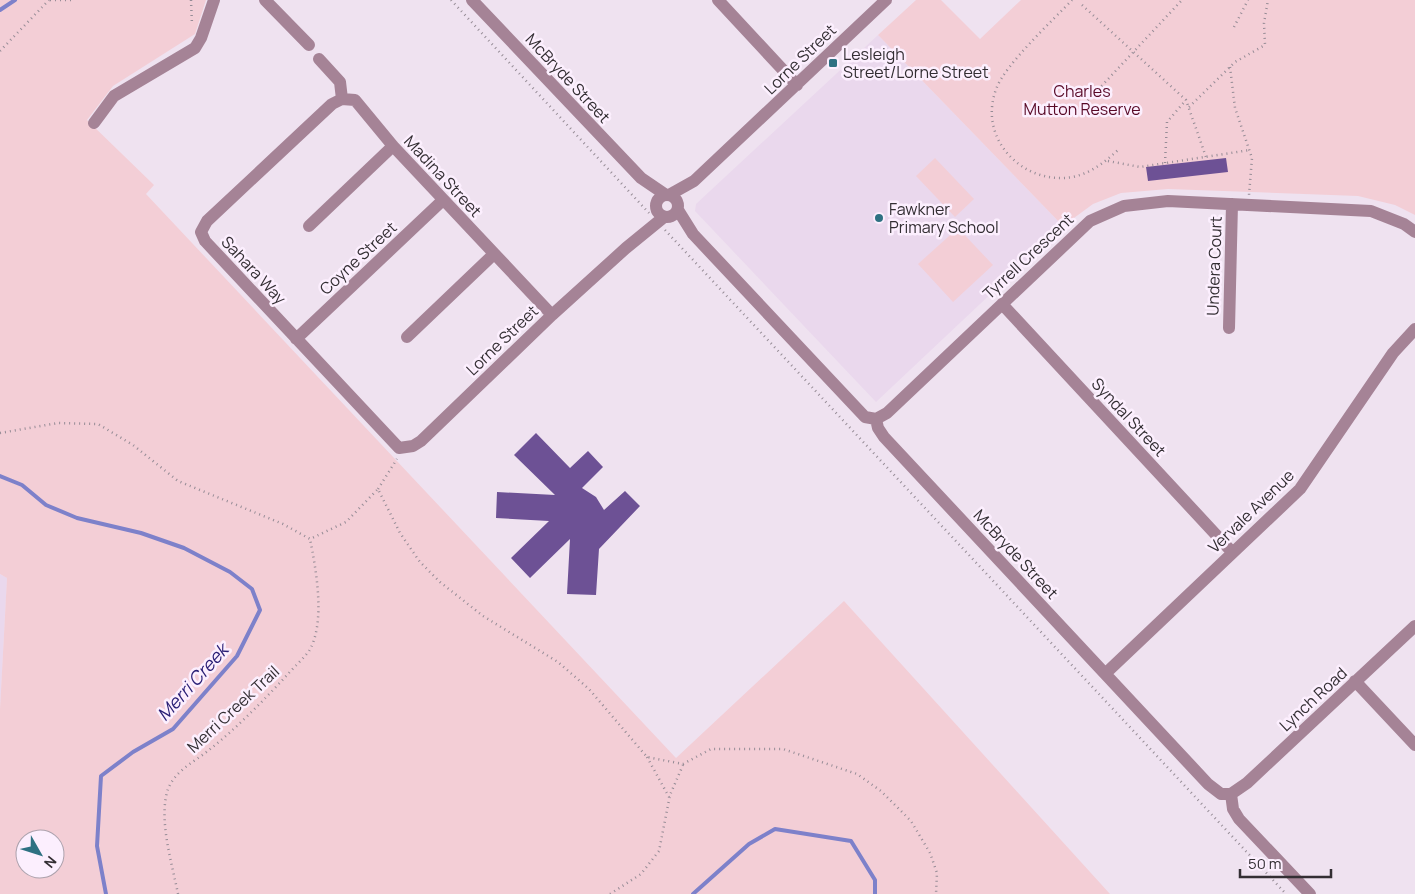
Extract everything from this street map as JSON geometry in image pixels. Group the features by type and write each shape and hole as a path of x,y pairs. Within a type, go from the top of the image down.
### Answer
{"street":[{"path":"94,123 114,96 195,48 201,38 214,0"},
{"path":"265,0 309,45"},
{"name":"McBryde Street","path":"472,0 641,178 664,212 693,234 865,417 876,419 878,428 884,437 1215,791 1221,794 1231,794"},
{"path":"718,0 797,85"},
{"name":"Lorne Street","path":"399,448 413,446 421,441 886,0"},
{"path":"319,59 340,82 342,99"},
{"name":"Madina Street","path":"342,99 355,100 393,146 552,315"},
{"name":"Sahara Way","path":"342,99 332,104 211,218 201,232 205,241 399,448"},
{"path":"309,226 393,146"},
{"name":"McBryde Street","path":"641,178 668,195"},
{"name":"Lorne Street","path":"664,212 659,198 694,181"},
{"name":"Coyne Street","path":"296,339 443,200"},
{"name":"Tyrrell Crescent","path":"876,419 887,413 1090,221 1124,206 1168,201 1372,211 1404,224 1415,232"},
{"name":"Undera Court","path":"1229,328 1232,204"},
{"path":"407,337 494,254"},
{"name":"Syndal Street","path":"1002,304 1232,552"},
{"name":"Vervale Avenue","path":"1106,673 1300,489 1393,353 1415,329"},
{"name":"Lynch Road","path":"1231,794 1247,783 1415,626"},
{"path":"1355,681 1415,745"},
{"path":"1231,794 1233,809 1240,819 1310,894"}],"path":[{"path":"0,51 49,0 72,0"},
{"path":"191,0 194,32"},
{"path":"451,0 664,212 1286,894"},
{"path":"1072,0 1008,69 997,86 992,119 996,137 1007,156 1022,168 1037,176 1074,177 1092,170 1118,150"},
{"path":"1081,108 1182,0"},
{"path":"1234,27 1248,0"},
{"path":"1189,107 1230,67 1265,45 1264,23 1268,0"},
{"path":"1082,5 1186,100 1206,156"},
{"path":"1230,67 1235,108 1252,158 1249,205"},
{"path":"1165,163 1167,122 1186,100"},
{"path":"1107,160 1140,167 1250,150"},
{"path":"0,433 58,423 98,424 132,445 178,481 283,524 310,539 346,522 378,490 399,457 399,448"},
{"path":"378,490 400,532 420,562 483,616 558,662 583,684 647,757 669,797"},
{"name":"Merri Creek Trail","path":"178,894 163,811 168,788 176,774 217,743 272,692 309,650 315,631 319,601 318,578 310,539"},
{"path":"610,894 641,874 659,851 669,797 683,764 711,749 782,749 857,774 881,791 911,821 930,853 937,873 936,894"},
{"path":"647,757 683,764"}],"shaded area":[{"name":"Fawkner Primary School","path":"878,35 1063,226 876,402 695,211 696,204"},
{"path":"0,574 7,578 0,709"}],"green space":[{"path":"0,0 206,0 195,34 113,86 87,120 154,185 146,194 676,758 844,601 1110,894 0,894 0,709 7,578 0,574"},
{"name":"Charles Mutton Reserve","path":"916,0 941,0 980,39 1021,0 1415,0 1415,215 1395,205 1358,196 1168,189 1121,193 1093,204 1063,226 878,35"},
{"path":"935,158 974,199 955,217 916,176"},
{"path":"958,228 993,265 953,302 918,264"}],"building":[{"path":"1226,158 1228,172 1148,181 1146,167"},
{"path":"536,433 570,468 588,451 603,467 582,488 596,497 604,510 625,491 640,506 599,549 596,595 567,594 570,539 530,578 511,558 549,521 496,518 497,492 555,495 514,455"}],"waterway":[{"name":"Merri Creek","path":"0,10 15,0"},
{"name":"Merri Creek","path":"0,476 22,485 46,505 77,518 141,533 184,548 230,572 252,589 260,610 237,656 173,729 133,752 101,776 97,846 106,894"},
{"name":"Merri Creek","path":"693,894 749,844 775,829 851,841 875,880 875,894"}],"place":[{"name":"Lesleigh Street/Lorne Street","path":"833,63"},
{"name":"Fawkner Primary School","path":"879,218"}]}
